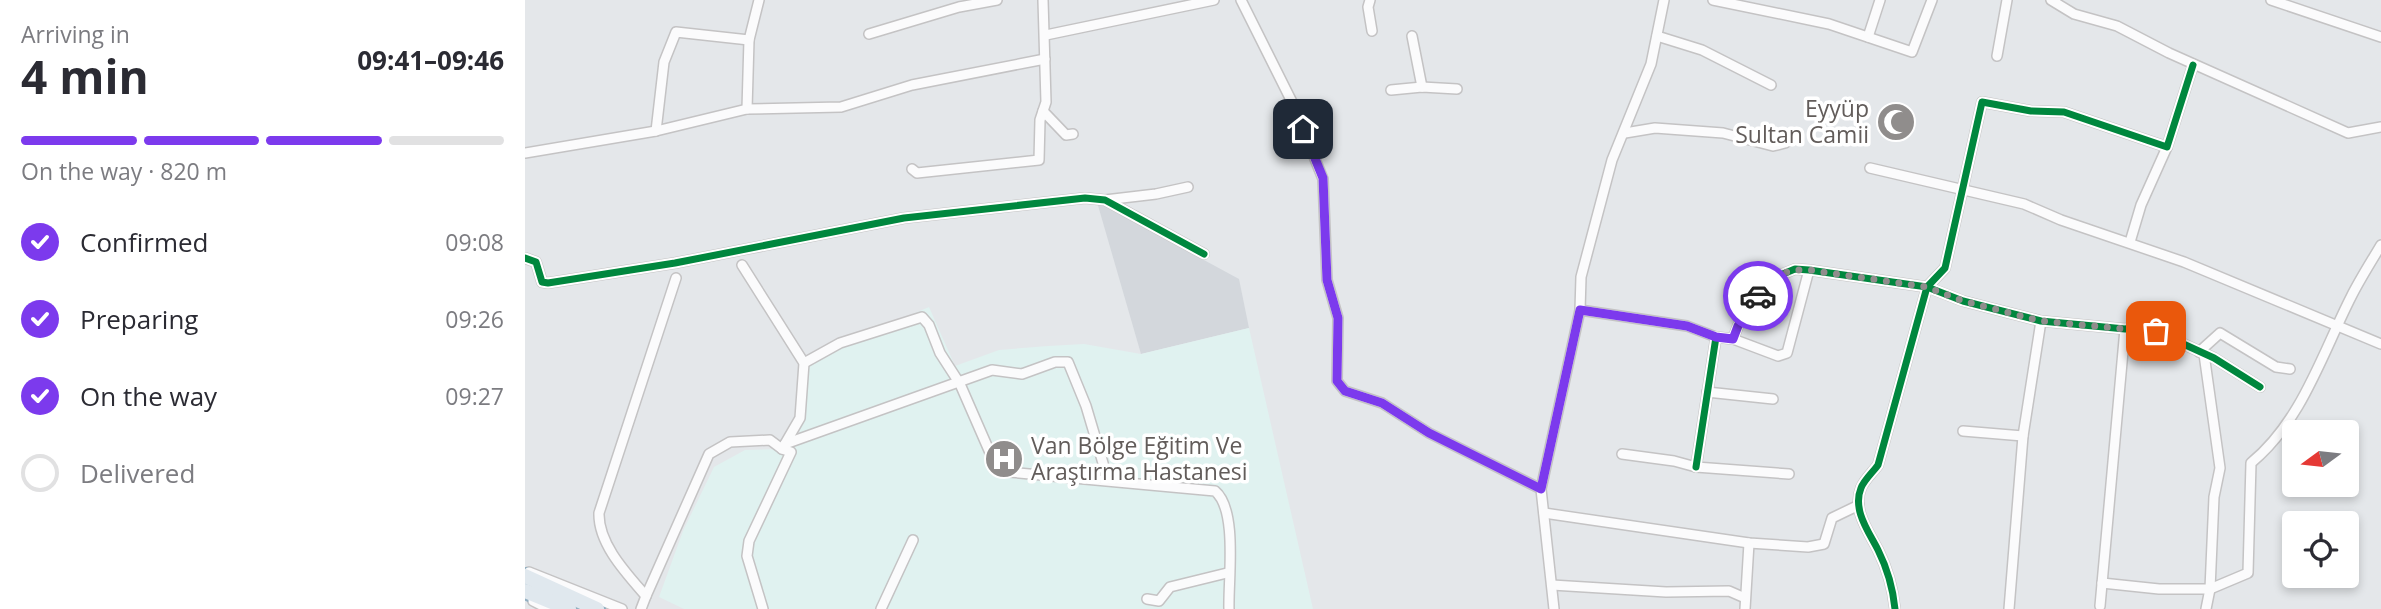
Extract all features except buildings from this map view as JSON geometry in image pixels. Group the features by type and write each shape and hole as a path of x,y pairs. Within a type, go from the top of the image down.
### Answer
{"highway":[{"path":"525,576 597,609"},
{"path":"525,591 569,609"}],"street":[{"path":"747,109 749,40 759,0"},
{"path":"869,34 959,7 997,0"},
{"path":"912,169 917,173 1039,160 1046,35 1044,0"},
{"path":"1046,35 1214,0"},
{"path":"1241,0 1293,104 1323,178 1327,280 1338,318 1337,381 1345,391 1382,403 1429,433 1541,489"},
{"path":"1370,0 1368,7 1372,31"},
{"path":"1554,609 1541,489 1580,310 1581,277 1612,160 1651,64 1664,0"},
{"path":"1713,0 1829,24 1912,52 1932,0"},
{"path":"1868,37 1880,0"},
{"path":"1997,55 2007,0"},
{"path":"2051,0 2074,14 2117,26 2193,65 2348,133 2381,127"},
{"path":"2271,0 2381,37"},
{"path":"656,131 664,62 676,32 749,40"},
{"path":"1412,36 1422,87"},
{"path":"1657,36 1702,50 1771,85"},
{"path":"525,153 656,131 747,109 841,107 912,85 1045,59"},
{"path":"2130,242 2141,205 2167,148 2193,65"},
{"path":"1391,90 1422,87 1457,89"},
{"path":"1895,609 1879,551 1864,525 1859,505 1861,488 1878,465 1927,287 1945,268 1982,103 2031,111 2064,112 2167,148"},
{"path":"1043,111 1066,135 1073,134"},
{"path":"1625,132 1655,128 1723,133 1773,146 1785,144 1795,136"},
{"path":"1870,169 2024,204 2130,242 2381,344"},
{"path":"525,258 536,262 542,282 548,283 675,263 904,218 1085,198 1105,200 1188,187"},
{"path":"1105,200 1204,254"},
{"path":"2102,583 2159,589 2210,589 2248,573 2251,463 2286,425 2322,362 2381,245"},
{"path":"742,265 804,363 800,418 783,447"},
{"path":"1733,339 1738,326 1768,280 1795,269 1809,270 1927,287 1963,301 2041,321 2125,329 2144,326 2202,353 2260,387"},
{"path":"1580,310 1687,326 1779,356 1787,353 1809,270"},
{"path":"646,596 620,566 599,523 599,513 676,278"},
{"path":"804,363 840,343 922,317 929,324 940,353 960,384 998,471 1215,491 1221,496 1232,531 1227,573 1229,609"},
{"path":"2009,609 2023,436 2041,321"},
{"path":"2100,606 2125,329"},
{"path":"2202,353 2220,333 2285,371 2290,369"},
{"path":"1696,467 1716,337"},
{"path":"2202,353 2220,468 2214,497 2210,589 2206,609"},
{"path":"783,447 992,370 1022,374 1055,362 1068,362 1086,406 1108,480"},
{"path":"1707,392 1773,399"},
{"path":"1963,432 2023,436"},
{"path":"641,609 709,454 730,442 770,440 791,452 749,541 747,556 763,609"},
{"path":"1622,454 1674,461 1696,467 1789,474"},
{"path":"1544,513 1749,543 1808,547 1824,544 1832,518 1859,505"},
{"path":"881,609 913,540"},
{"path":"1745,609 1749,543"},
{"path":"525,570 622,609"},
{"path":"1146,599 1159,601 1170,587 1227,573"},
{"path":"1552,585 1666,592 1729,591 1745,598"},
{"path":"525,597 549,609"}],"shaded area":[{"path":"1097,202 1239,279 1249,328 1141,354"},
{"name":"Van Bölge Eğitim Ve Araştırma Hastanesi","path":"929,307 955,366 999,350 1048,346 1084,344 1141,354 1249,328 1313,609 684,609 659,597 683,531 714,467 745,450 782,449 799,436 810,358"}],"cycle path":[{"path":"1895,609 1884,564 1860,513 1859,496 1864,482 1878,465 1927,287 1945,268 1982,102 2031,111 2064,112 2167,147 2193,65"},
{"path":"525,258 536,262 542,282 548,283 675,263 904,218 1085,198 1105,200 1204,254"},
{"path":"1696,467 1716,337 1733,339 1738,326 1768,280 1795,269 1927,287 1963,301 2041,321 2125,329 2144,326 2214,358 2260,387"}],"way so far":[{"path":"1758,296 1768,280 1795,269 1809,270 1927,287 1963,301 2041,321 2125,329 2144,326 2156,331"}],"place":[{"name":"Eyyüp Sultan Camii","path":"1896,122"},
{"name":"Van Bölge Eğitim Ve Araştırma Hastanesi","path":"1004,459"}],"route":[{"path":"1303,129 1323,178 1323,234 1327,280 1338,318 1337,381 1345,391 1382,403 1429,433 1541,489 1580,310 1687,326 1716,337 1733,339 1738,326 1758,296"}]}
